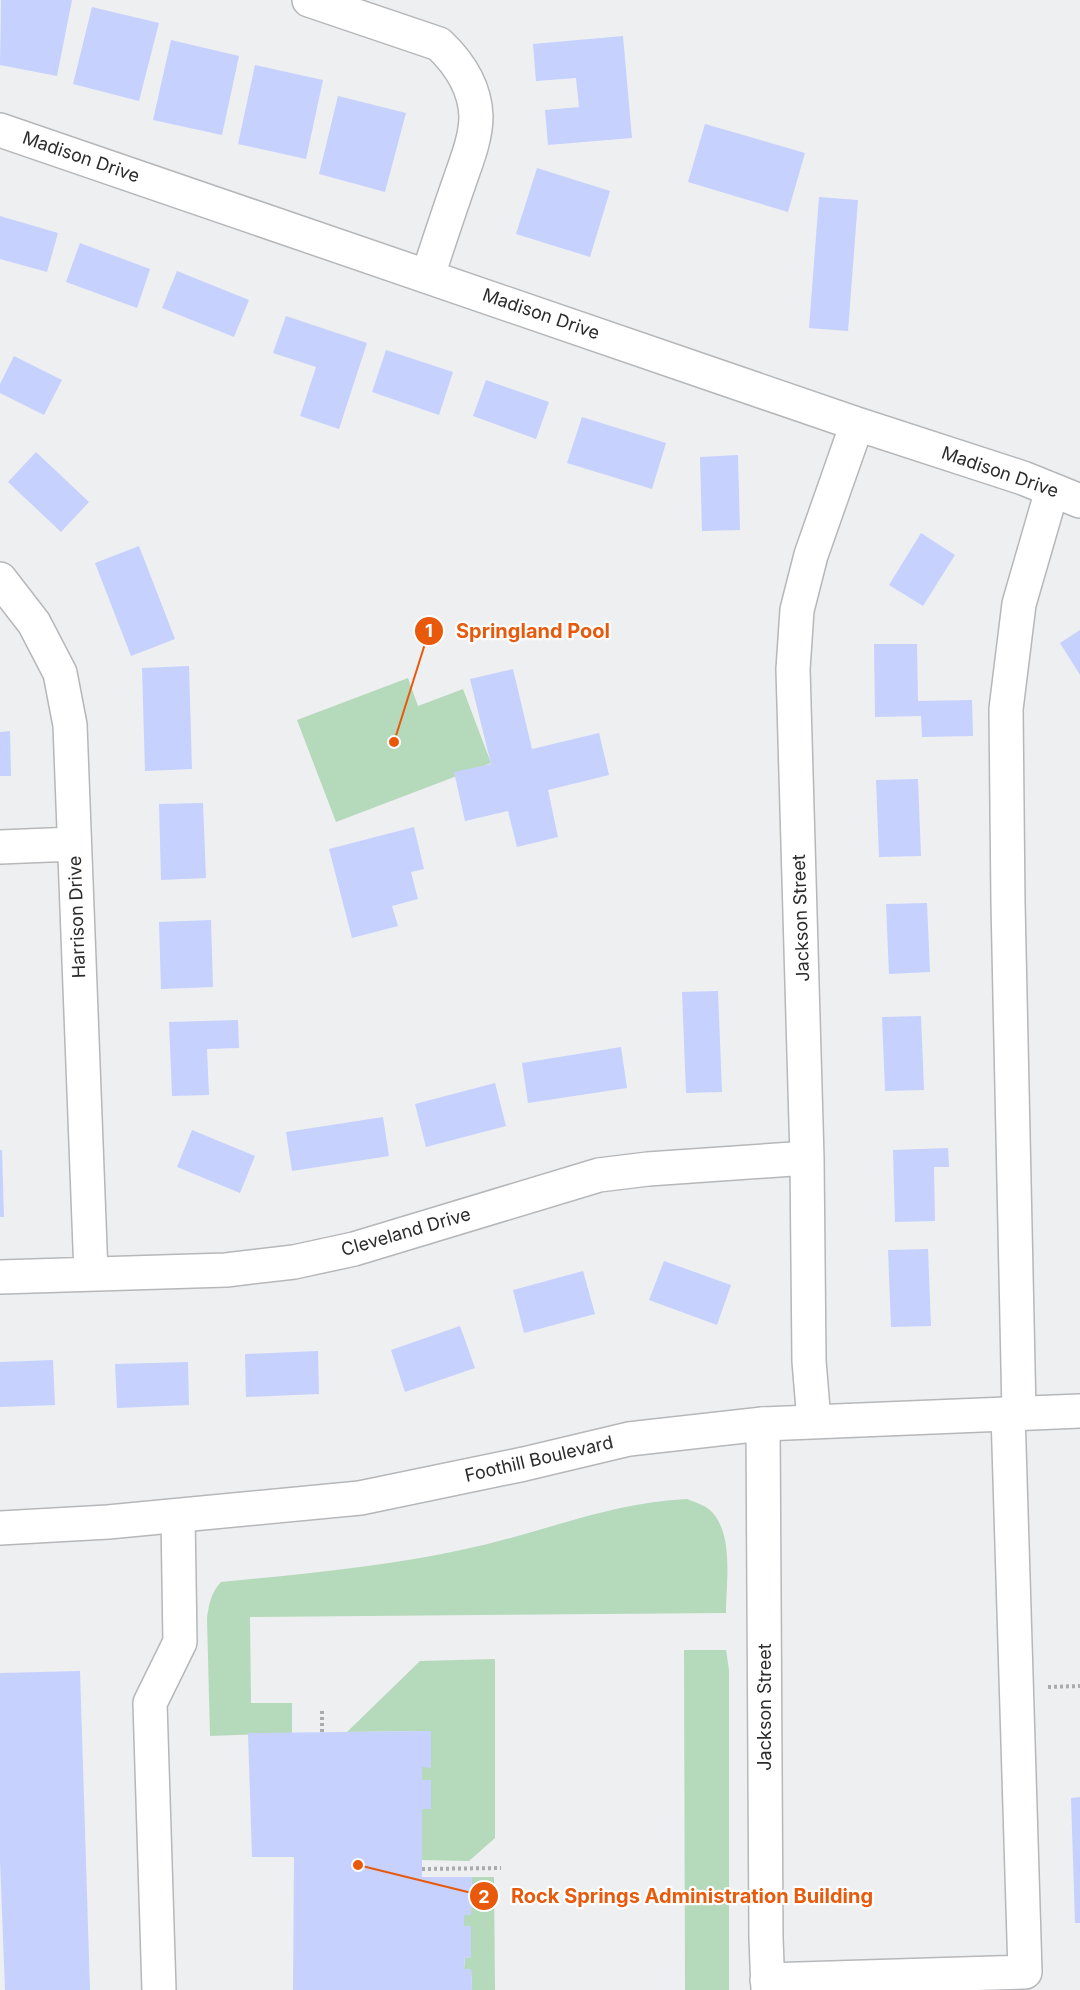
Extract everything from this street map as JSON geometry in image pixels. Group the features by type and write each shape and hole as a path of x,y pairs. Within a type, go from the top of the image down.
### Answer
{"street":[{"path":"309,0 439,44 463,72 471,91 476,116 473,141 428,275"},
{"name":"Madison Drive","path":"0,130 857,424 1023,478 1066,496"},
{"name":"Jackson Street","path":"814,1421 809,1361 807,1158 793,669 797,610 811,555 857,424"},
{"path":"767,1985 1025,1972 1013,1413 1006,709 1019,604 1066,496"},
{"name":"Harrison Drive","path":"0,579 34,623 60,673 70,724 92,1274"},
{"path":"0,847 74,844"},
{"name":"Cleveland Drive","path":"0,1277 226,1270 294,1262 354,1249 599,1175 681,1166 807,1158"},
{"name":"Foothill Boulevard","path":"0,1528 108,1522 360,1498 524,1464 629,1439 763,1424 1080,1411"},
{"name":"Jackson Street","path":"763,1424 767,1985"},
{"path":"159,1990 150,1703 180,1642 178,1516"}],"path":[{"path":"322,1711 322,1732"},
{"path":"422,1869 501,1868"}],"green space":[{"path":"408,678 418,706 463,689 491,763 336,822 297,720"},
{"path":"687,1499 704,1506 719,1522 727,1560 726,1613 250,1617 251,1703 292,1703 292,1733 210,1736 207,1618 211,1598 221,1582 342,1569 431,1556 489,1544 601,1512 658,1501"},
{"path":"684,1650 726,1650 729,1670 729,1990 685,1990"},
{"path":"495,1659 495,1838 469,1861 422,1860 422,1809 431,1809 431,1780 422,1780 422,1767 430,1767 431,1731 347,1732 420,1661"},
{"path":"472,1877 494,1877 495,1990 472,1990 471,1969 464,1969 465,1958 471,1957 471,1926 464,1926 464,1915 471,1914"}],"building":[{"path":"1,0 72,0 57,76 0,65"},
{"path":"92,7 159,23 139,101 73,84"},
{"path":"623,36 632,138 548,145 545,110 579,107 576,78 536,81 533,44"},
{"path":"171,40 239,56 222,135 153,120"},
{"path":"255,65 323,80 306,159 238,144"},
{"path":"338,96 406,113 385,192 319,174"},
{"path":"705,124 805,153 788,212 688,182"},
{"path":"537,168 610,191 590,257 516,234"},
{"path":"819,197 858,200 848,331 809,328"},
{"path":"0,216 58,233 47,272 0,259"},
{"path":"80,243 150,269 137,308 66,282"},
{"path":"177,271 249,300 234,337 162,308"},
{"path":"286,316 367,343 339,429 300,416 316,367 273,353"},
{"path":"386,350 453,372 439,415 372,392"},
{"path":"14,356 62,380 44,415 0,393 0,384"},
{"path":"486,380 549,402 536,439 473,416"},
{"path":"582,417 666,443 652,489 567,463"},
{"path":"36,452 89,502 61,532 8,482"},
{"path":"738,455 740,530 702,531 700,457"},
{"path":"921,533 955,555 923,606 889,585"},
{"path":"139,546 175,639 131,656 95,563"},
{"path":"1080,630 1080,675 1060,643"},
{"path":"874,644 917,644 918,701 972,700 973,736 922,737 921,716 875,717"},
{"path":"189,666 192,769 145,771 142,668"},
{"path":"513,669 532,749 599,733 609,775 548,790 558,837 517,847 508,811 465,821 454,772 491,764 470,679"},
{"path":"10,731 11,776 0,776 0,732"},
{"path":"918,779 921,856 879,857 876,780"},
{"path":"203,803 206,878 161,880 159,804"},
{"path":"414,827 424,869 411,872 418,899 392,906 398,926 352,938 329,849"},
{"path":"927,903 930,972 889,974 886,904"},
{"path":"211,920 213,987 161,989 159,922"},
{"path":"718,991 722,1092 686,1093 682,992"},
{"path":"921,1016 924,1090 885,1091 882,1017"},
{"path":"238,1020 239,1048 207,1049 209,1095 172,1096 169,1022"},
{"path":"621,1047 627,1088 528,1103 522,1063"},
{"path":"495,1083 506,1126 426,1147 415,1104"},
{"path":"383,1117 389,1156 292,1171 286,1132"},
{"path":"192,1130 255,1156 240,1193 177,1167"},
{"path":"948,1148 949,1167 934,1167 935,1221 895,1222 893,1150"},
{"path":"0,1150 2,1150 4,1217 0,1217"},
{"path":"928,1249 931,1326 891,1327 888,1250"},
{"path":"664,1261 731,1285 717,1325 649,1300"},
{"path":"583,1271 595,1314 524,1333 513,1290"},
{"path":"460,1326 475,1368 405,1392 391,1350"},
{"path":"318,1351 319,1394 246,1397 245,1354"},
{"path":"53,1360 55,1405 0,1407 0,1362"},
{"path":"188,1362 189,1405 117,1408 115,1364"},
{"path":"80,1671 90,1990 5,1990 0,1860 0,1673"},
{"path":"431,1731 431,1768 422,1767 422,1780 431,1780 431,1809 422,1809 422,1877 472,1877 471,1915 464,1915 464,1926 471,1926 471,1957 465,1958 464,1969 471,1969 472,1990 293,1990 294,1857 252,1857 248,1733"},
{"path":"1080,1797 1080,1923 1075,1923 1071,1798"}],"place":[{"name":"Springland Pool","path":"394,742"},
{"name":"Rock Springs Administration Building","path":"358,1865"}]}
